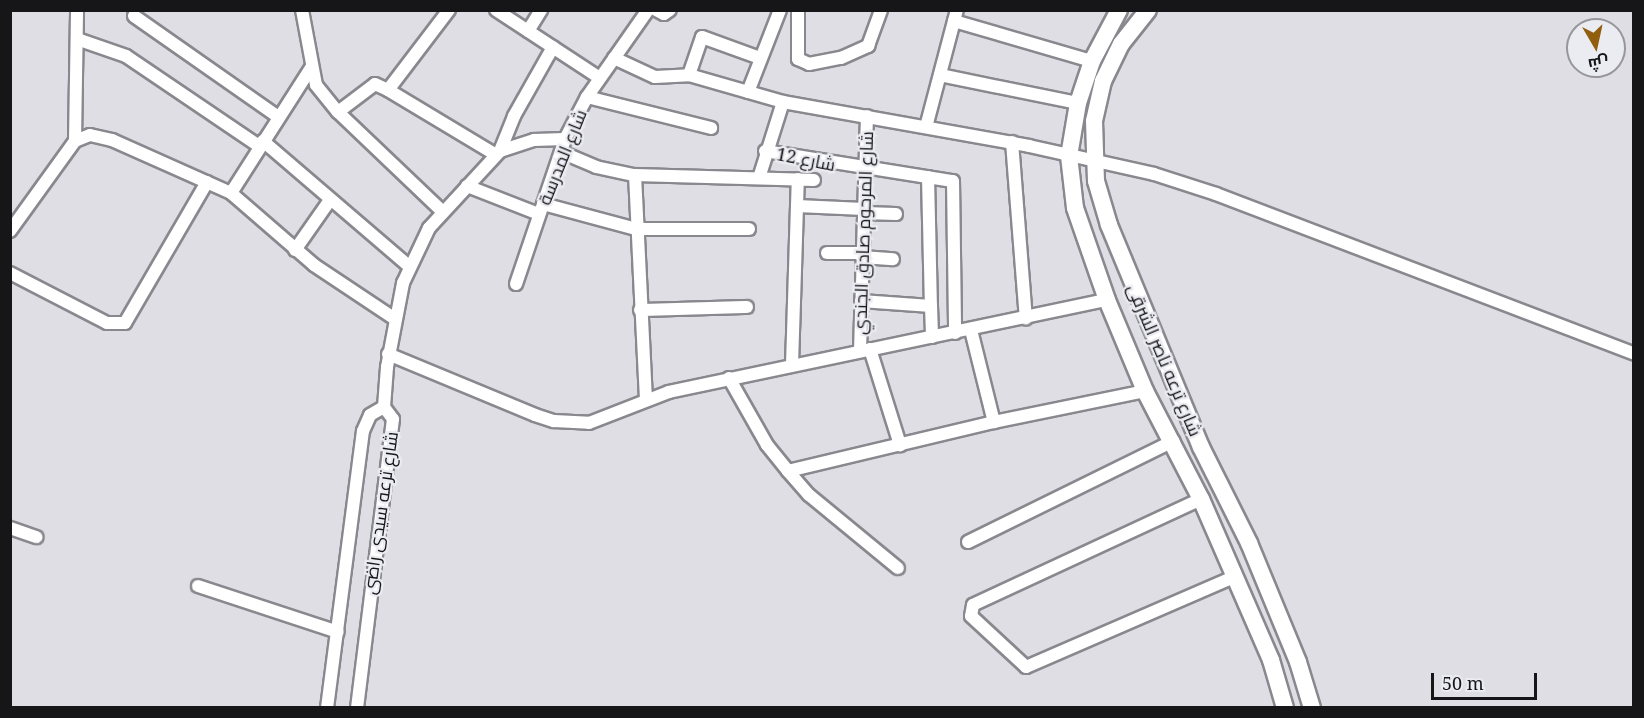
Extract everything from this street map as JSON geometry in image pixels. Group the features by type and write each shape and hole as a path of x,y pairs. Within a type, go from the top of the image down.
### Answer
{"street":[{"path":"75,141 77,10"},
{"path":"302,10 316,85 338,112 442,211"},
{"path":"388,90 449,10"},
{"path":"528,31 542,10"},
{"name":"شارع المدرسة","path":"516,284 563,146 587,97 648,10"},
{"path":"656,10 664,15 670,10"},
{"path":"748,92 780,10"},
{"path":"798,10 798,59 809,64 841,58 868,46 881,10"},
{"name":"شارع ترعه ناصر الشرقى","path":"1119,10 1092,61 1078,103 1069,156 1076,208 1107,300 1145,391 1173,441 1201,500 1271,660 1285,708"},
{"name":"شارع ترعه ناصر الشرقى","path":"1148,10 1121,44 1103,81 1094,121 1094,161 1109,225 1202,447 1250,543 1298,662 1312,708"},
{"path":"497,11 600,78"},
{"path":"134,16 278,117"},
{"path":"926,127 955,16 1092,61"},
{"path":"690,75 702,37 760,58"},
{"path":"77,39 126,56 261,144 409,266"},
{"name":"شارع ترعه سيدى راضى","path":"357,708 393,419 384,407 388,354 409,266 442,211 498,153 514,116 553,47"},
{"path":"614,58 655,77 690,75 783,102 1012,142 1094,161 1216,194 1634,354"},
{"path":"231,193 311,68"},
{"path":"940,75 1078,103"},
{"path":"338,112 375,84 498,153 534,140 563,146 596,168 635,175 814,180"},
{"path":"587,97 711,128"},
{"path":"759,178 765,152 783,102"},
{"name":"شارع المرحوم صادق الجندي","path":"867,116 861,301 865,350 900,445"},
{"path":"10,231 75,141 83,136 100,135 231,193 295,250 395,319"},
{"path":"1012,142 1026,318"},
{"name":"شارع 12","path":"765,152 953,181 955,333"},
{"path":"635,175 645,400"},
{"path":"928,177 932,337"},
{"path":"792,365 798,179"},
{"path":"10,273 107,323 125,323 207,182"},
{"path":"467,186 541,209 636,229 749,229"},
{"path":"295,250 330,200"},
{"path":"797,206 897,214"},
{"path":"827,253 893,259"},
{"path":"388,354 554,421 589,423 645,400 729,378 971,330 1107,300"},
{"path":"861,301 931,306"},
{"path":"640,310 747,308"},
{"path":"971,330 994,422"},
{"path":"729,378 767,445 809,495 898,568"},
{"path":"788,471 994,422 1145,391"},
{"path":"327,708 363,431 370,415 384,407"},
{"path":"968,542 1173,441"},
{"path":"1201,500 973,605 971,616 1026,667 1234,577"},
{"path":"10,528 36,537"},
{"path":"198,586 338,632"}]}
